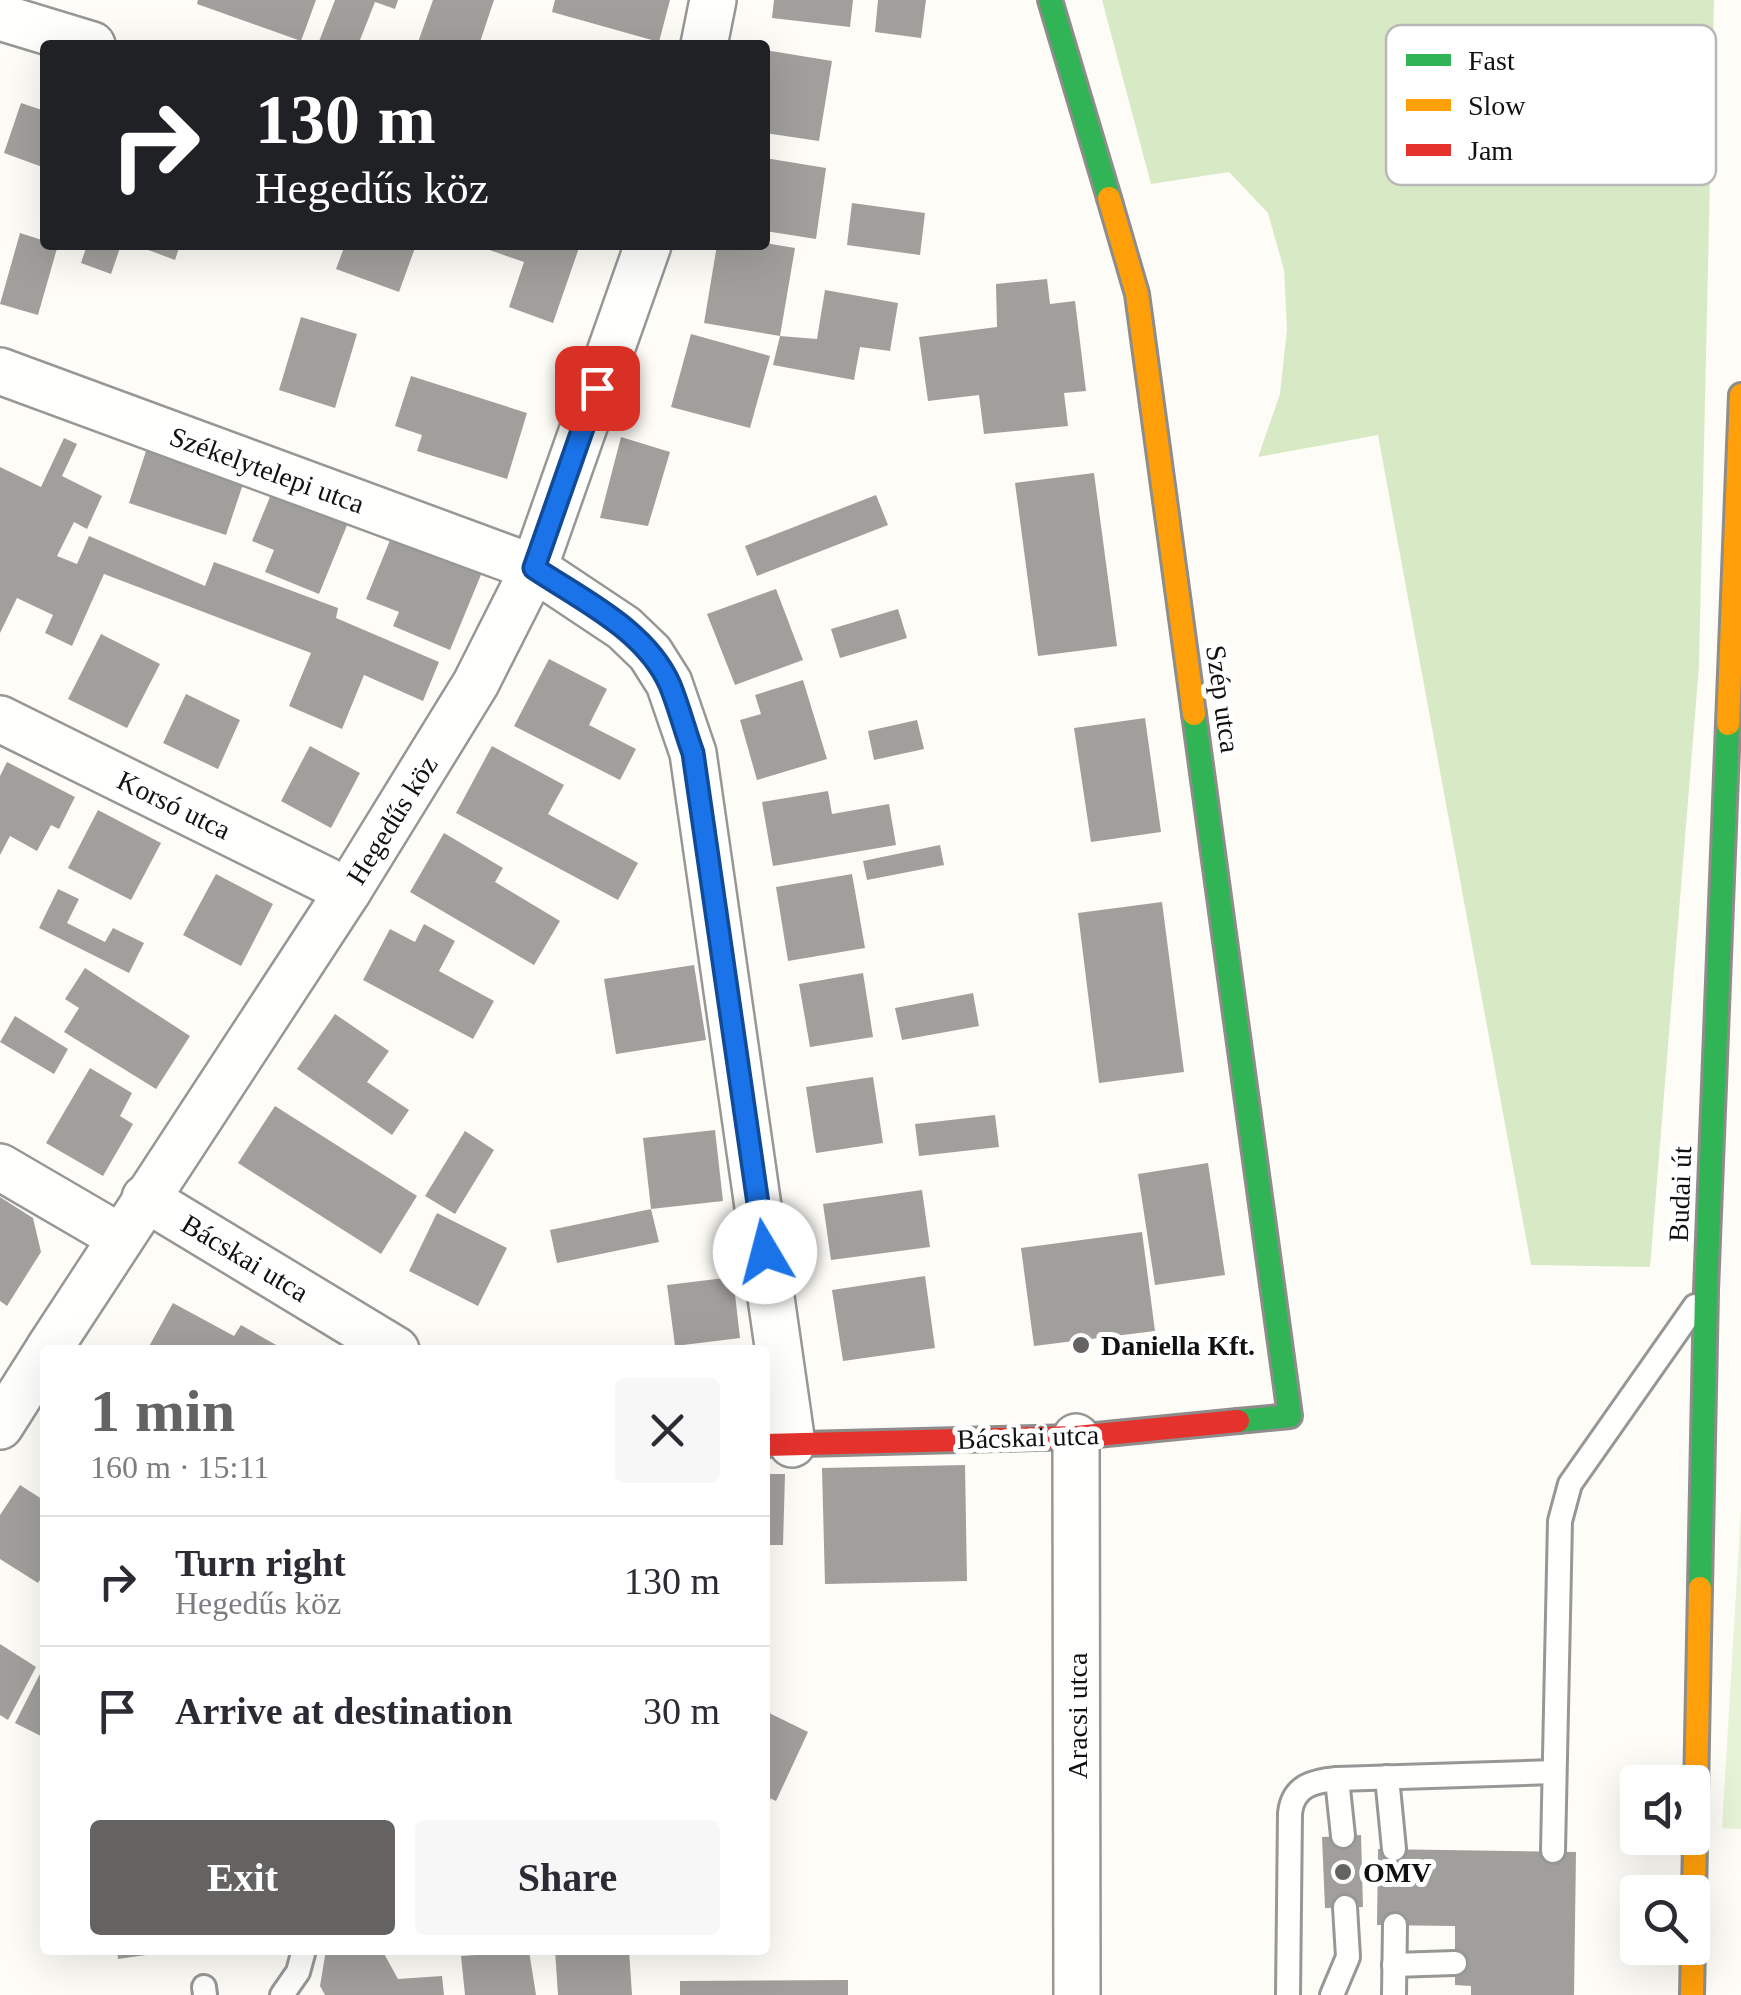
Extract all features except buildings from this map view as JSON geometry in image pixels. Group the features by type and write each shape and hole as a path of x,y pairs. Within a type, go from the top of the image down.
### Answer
{"street":[{"path":"705,40 713,0"},
{"name":"Szép utca","path":"1050,0 1137,294 1290,1416"},
{"path":"0,17 76,40"},
{"name":"Hegedűs köz","path":"52,1345 348,891 476,683 534,568 646,250"},
{"name":"Székelytelepi utca","path":"0,372 534,568 624,628 650,653 669,683 693,753 767,1345"},
{"name":"Budai út","path":"1692,1995 1706,1291 1741,395"},
{"name":"Korsó utca","path":"0,719 348,891"},
{"path":"0,1167 120,1237"},
{"name":"Bácskai utca","path":"145,1198 388,1345"},
{"name":"Hegedűs köz","path":"0,1426 40,1364"},
{"name":"Székelytelepi utca","path":"770,1372 779,1444"},
{"name":"Bácskai utca","path":"779,1444 1076,1437 1290,1416"},
{"name":"Aracsi utca","path":"1076,1437 1077,1995"}],"lane":[{"path":"1554,1852 1560,1520 1570,1484 1706,1291"},
{"path":"1288,1995 1291,1804 1310,1782 1554,1772"},
{"path":"1387,1776 1394,1849"},
{"path":"1337,1778 1344,1836"},
{"path":"1332,1995 1348,1957 1345,1907"},
{"path":"1394,1995 1395,1925"},
{"path":"282,1995 298,1972 303,1955"},
{"path":"1394,1964 1455,1963"}],"green space":[{"path":"1102,0 1714,0 1713,25 1386,25 1386,185 1710,185 1699,666 1650,1267 1531,1265 1378,435 1258,457 1280,394 1287,329 1284,270 1268,213 1229,172 1151,184"},
{"path":"1741,1510 1741,1829 1722,1828"}],"traffic: fast":[{"path":"1050,0 1109,198"},
{"path":"1194,714 1290,1416 1238,1421"},
{"path":"1700,1588 1706,1291 1728,724"}],"traffic: slow":[{"path":"1109,198 1137,294 1194,714"},
{"path":"1728,724 1741,395"},
{"path":"1692,1995 1700,1588"}],"traffic: jam":[{"path":"770,1445 1076,1437 1238,1421"}],"place":[{"name":"Daniella Kft.","path":"1081,1345"},
{"name":"OMV","path":"1343,1872"}],"route":[{"path":"597,388 534,568 624,628 650,653 669,683 693,753 765,1252"}]}
